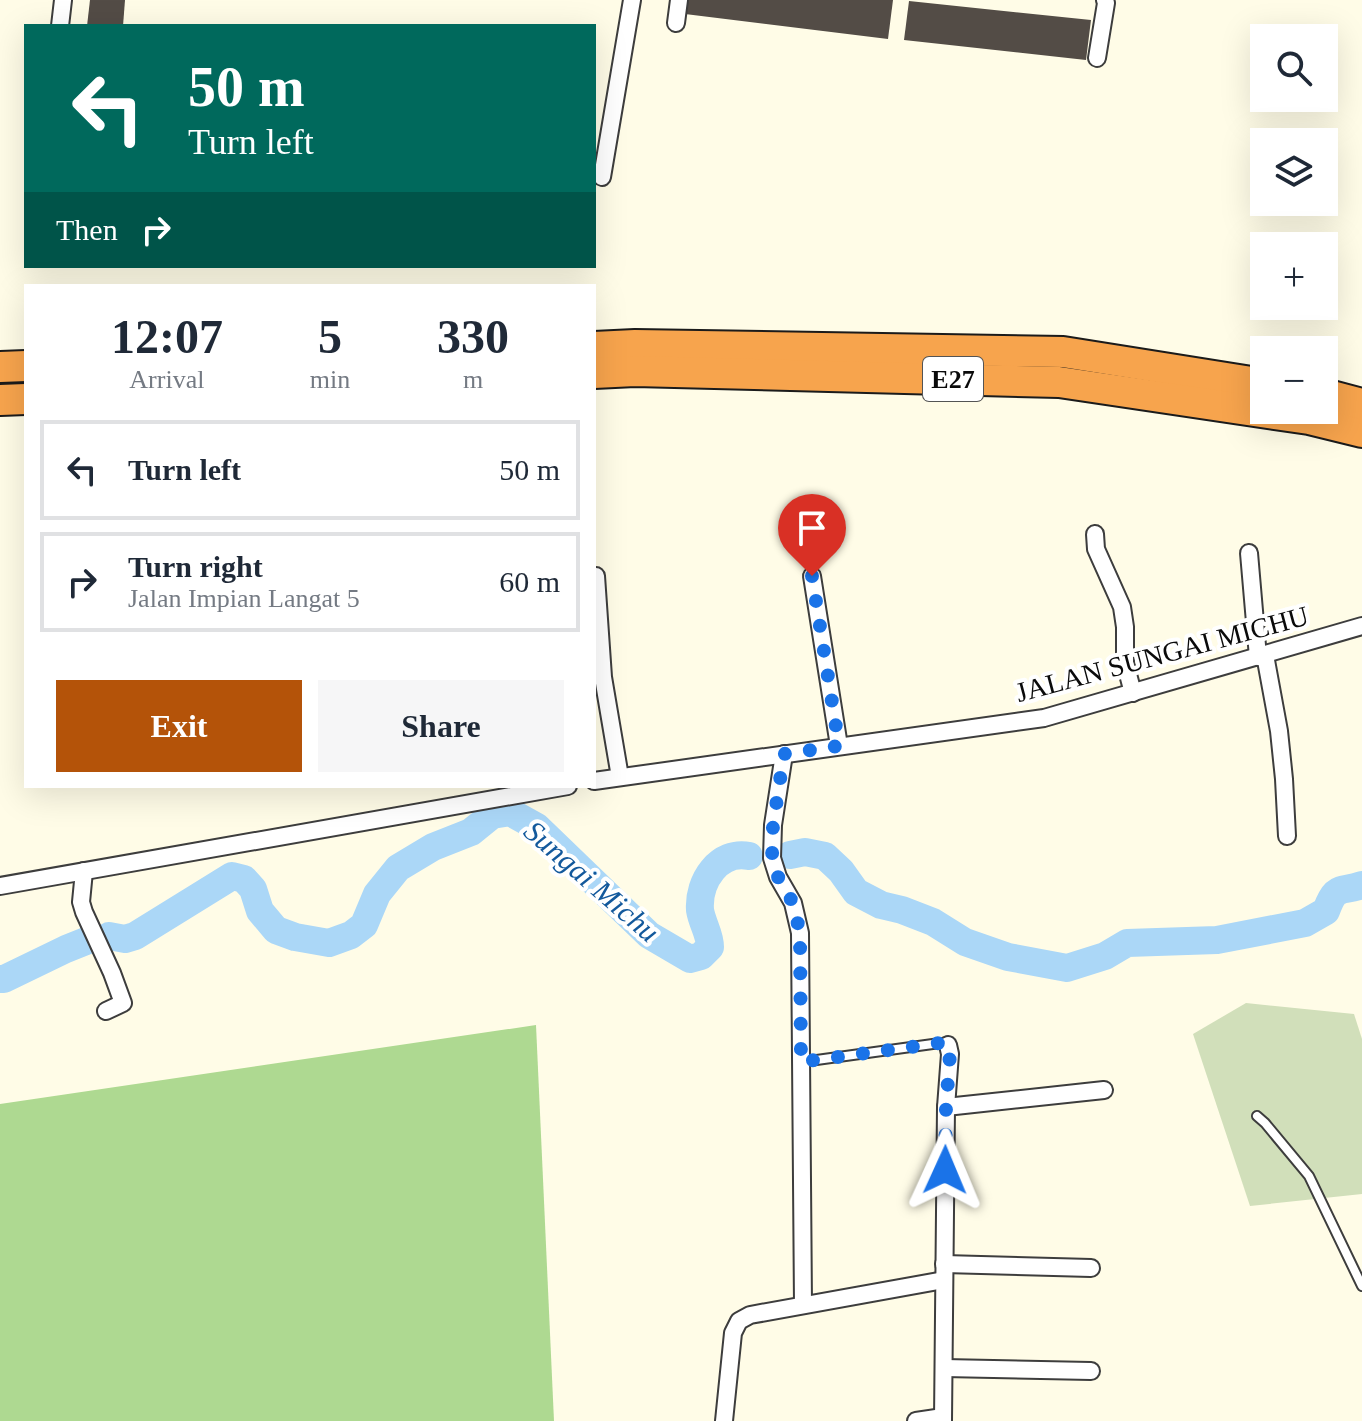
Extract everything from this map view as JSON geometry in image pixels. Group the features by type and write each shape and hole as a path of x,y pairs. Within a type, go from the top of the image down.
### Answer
{"highway":[{"name":"E27","path":"596,347 1063,352 1250,382"},
{"path":"0,367 24,366"},
{"name":"E27","path":"596,373 635,371 1059,382 1250,400"},
{"path":"0,400 24,399"},
{"name":"E27","path":"1338,405 1362,404"},
{"name":"E27","path":"1338,418 1362,432"}],"street":[{"path":"60,24 63,0"},
{"path":"602,177 632,0"},
{"path":"676,23 679,0"},
{"path":"1097,58 1105,0"},
{"path":"1095,534 1096,549 1122,607 1125,663 1133,693"},
{"path":"1249,553 1262,656 1279,731 1287,836"},
{"path":"596,576 603,677 620,777"},
{"path":"812,576 839,746"},
{"name":"JALAN SUNGAI MICHU","path":"596,781 1044,718 1362,626"},
{"path":"784,754 773,825 772,858 778,877 793,903 800,933 803,1305"},
{"path":"4,883 557,788"},
{"path":"84,871 81,890 84,912 123,1003 106,1011"},
{"path":"916,1421 943,1419 948,1045"},
{"path":"946,1107 1104,1090"},
{"path":"724,1421 733,1333 739,1321 750,1315 944,1272 1091,1268"},
{"path":"944,1368 1091,1371"}],"lane":[{"path":"801,1062 940,1043 948,1045"},
{"path":"1257,1116 1309,1176 1362,1286"}],"green space":[{"path":"1246,1003 1354,1014 1362,1039 1362,1194 1250,1206 1193,1034"},
{"path":"536,1025 554,1421 0,1421 0,1104"}],"building":[{"path":"90,0 125,0 123,24 87,24"},
{"path":"687,0 893,0 888,39 685,14"},
{"path":"909,1 1091,20 1086,60 904,40"}],"waterway":[{"name":"Sungai Michu","path":"109,936 125,939 135,936 232,876 244,879 253,889 260,911 276,930 329,943 351,935 364,925 377,894 398,868 433,847 471,832 492,815 510,812 537,827 649,935 690,959 701,956 710,947 700,899 712,870 728,858 749,856"},
{"name":"Sungai Michu","path":"790,855 805,852 825,856 856,892 881,905 933,922 965,942 1008,957 1067,968 1105,956 1127,943 1217,940 1305,923 1326,911 1336,893 1362,885"},
{"name":"Sungai Michu","path":"0,979 86,941"}],"route":[{"path":"812,576 839,746 784,754 773,825 772,858 778,877 793,903 800,933 801,1062 940,1043 948,1045 945,1170"}]}
